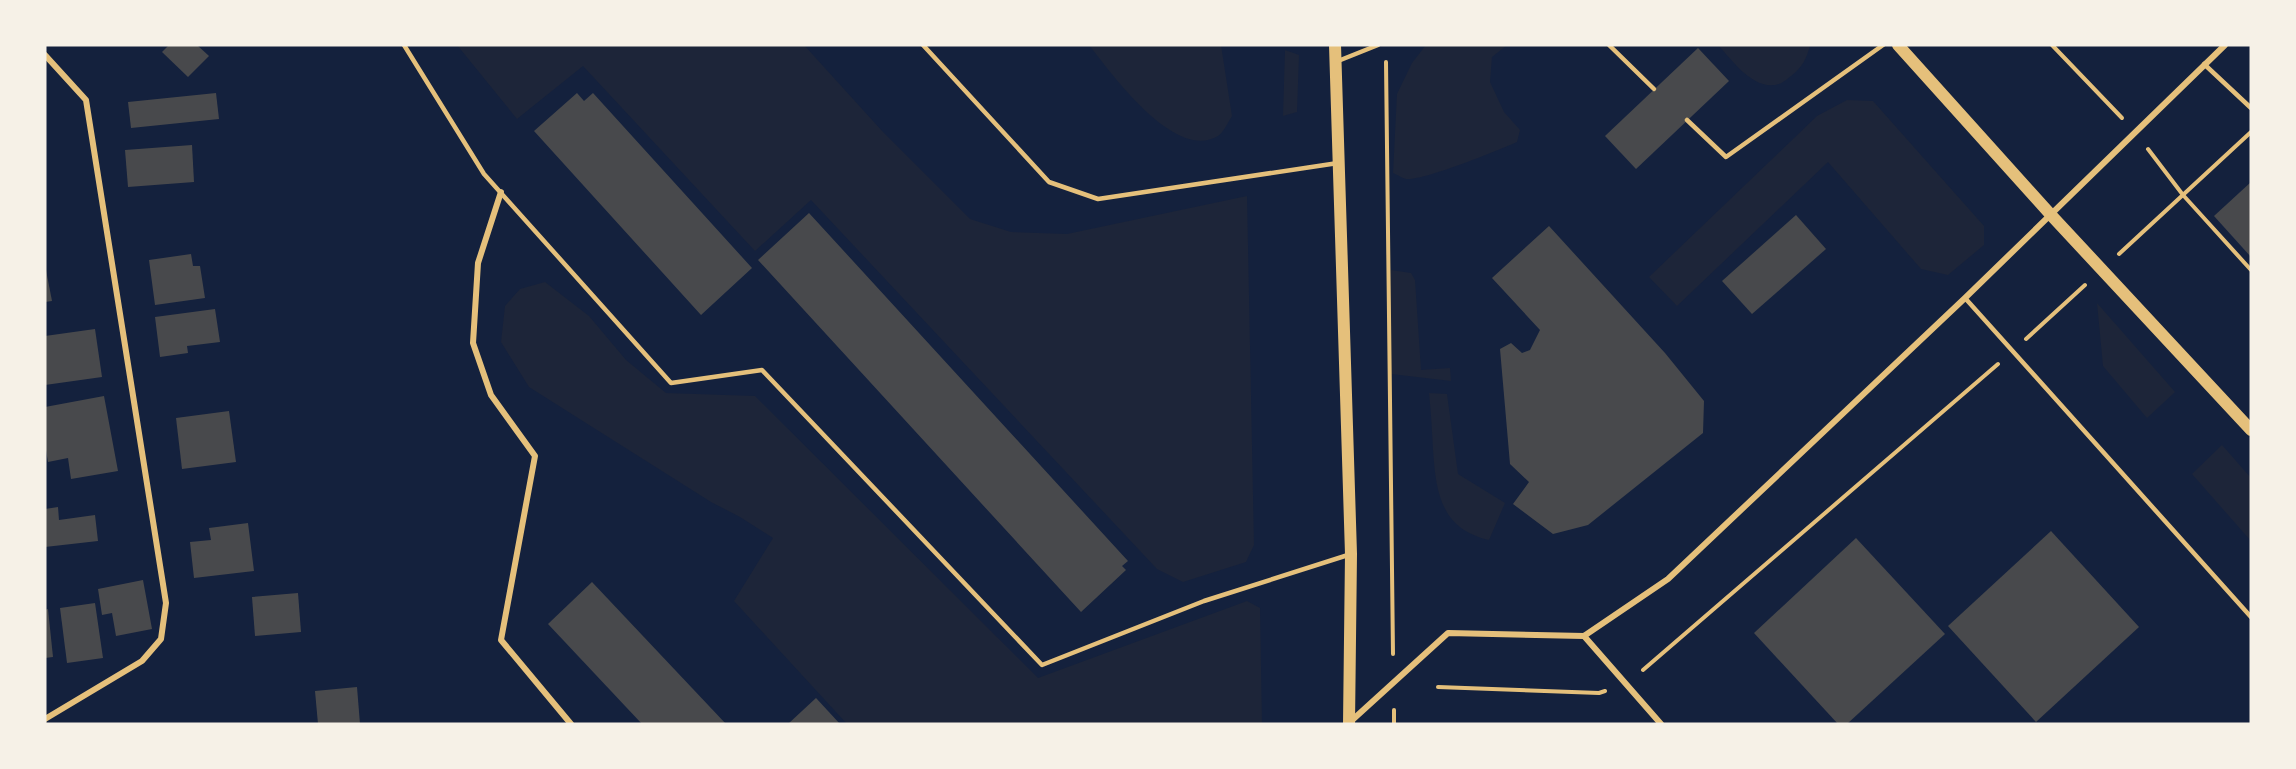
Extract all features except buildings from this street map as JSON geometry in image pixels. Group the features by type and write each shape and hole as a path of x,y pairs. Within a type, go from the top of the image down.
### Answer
{"main road":[{"path":"1335,45 1351,554 1349,723"},
{"path":"1898,45 2051,215 2251,430"}],"street":[{"path":"1349,723 1448,633 1584,636 1668,579 1965,298 2225,45"},
{"path":"45,55 86,100 166,603 161,639 142,661 45,719"},
{"path":"501,192 478,263 473,343 491,395 535,456 501,640 571,724"},
{"path":"1584,636 1661,724"}],"lane":[{"path":"404,45 484,174 672,383 762,370 1042,665 1204,601 1351,554"},
{"path":"923,45 1049,182 1098,199 1338,163"},
{"path":"1335,62 1378,45"},
{"path":"1609,45 1654,89"},
{"path":"1687,120 1726,157 1883,45"},
{"path":"2204,64 2251,108"},
{"path":"1965,298 2251,617"}],"path":[{"path":"2052,45 2135,132 2183,195 2251,270"},
{"path":"1386,56 1394,724"},
{"path":"1438,687 1599,693 1627,684 2013,352 2251,132"}],"shaded area":[{"path":"457,45 804,45 883,132 970,219 1011,232 1067,234 1247,196 1254,545 1246,562 1183,582 1157,569 811,200 755,251 583,66 517,119"},
{"path":"1089,45 1221,45 1232,116 1218,136 1201,141 1183,137 1164,126 1146,111"},
{"path":"1426,45 1507,45 1492,57 1490,82 1504,112 1520,130 1517,142 1444,170 1406,179 1393,173 1397,94 1412,63"},
{"path":"1718,45 1810,45 1806,58 1795,73 1782,83 1770,85 1752,79 1744,73"},
{"path":"1285,50 1299,55 1297,112 1283,116"},
{"path":"1847,100 1873,101 1984,226 1984,245 1948,275 1921,269 1828,162 1677,306 1649,277 1817,116"},
{"path":"1391,270 1411,273 1415,280 1421,370 1450,368 1451,381 1391,374"},
{"path":"545,282 589,316 626,360 666,393 755,396 1038,678 1247,601 1260,608 1262,724 847,724 734,601 773,538 711,502 529,387 501,342 505,306 520,289"},
{"path":"2097,303 2175,392 2147,418 2103,366"},
{"path":"1429,393 1447,394 1458,474 1505,503 1489,540 1473,535 1460,527 1444,507 1434,466"},
{"path":"2222,445 2251,478 2251,541 2192,474"}]}
